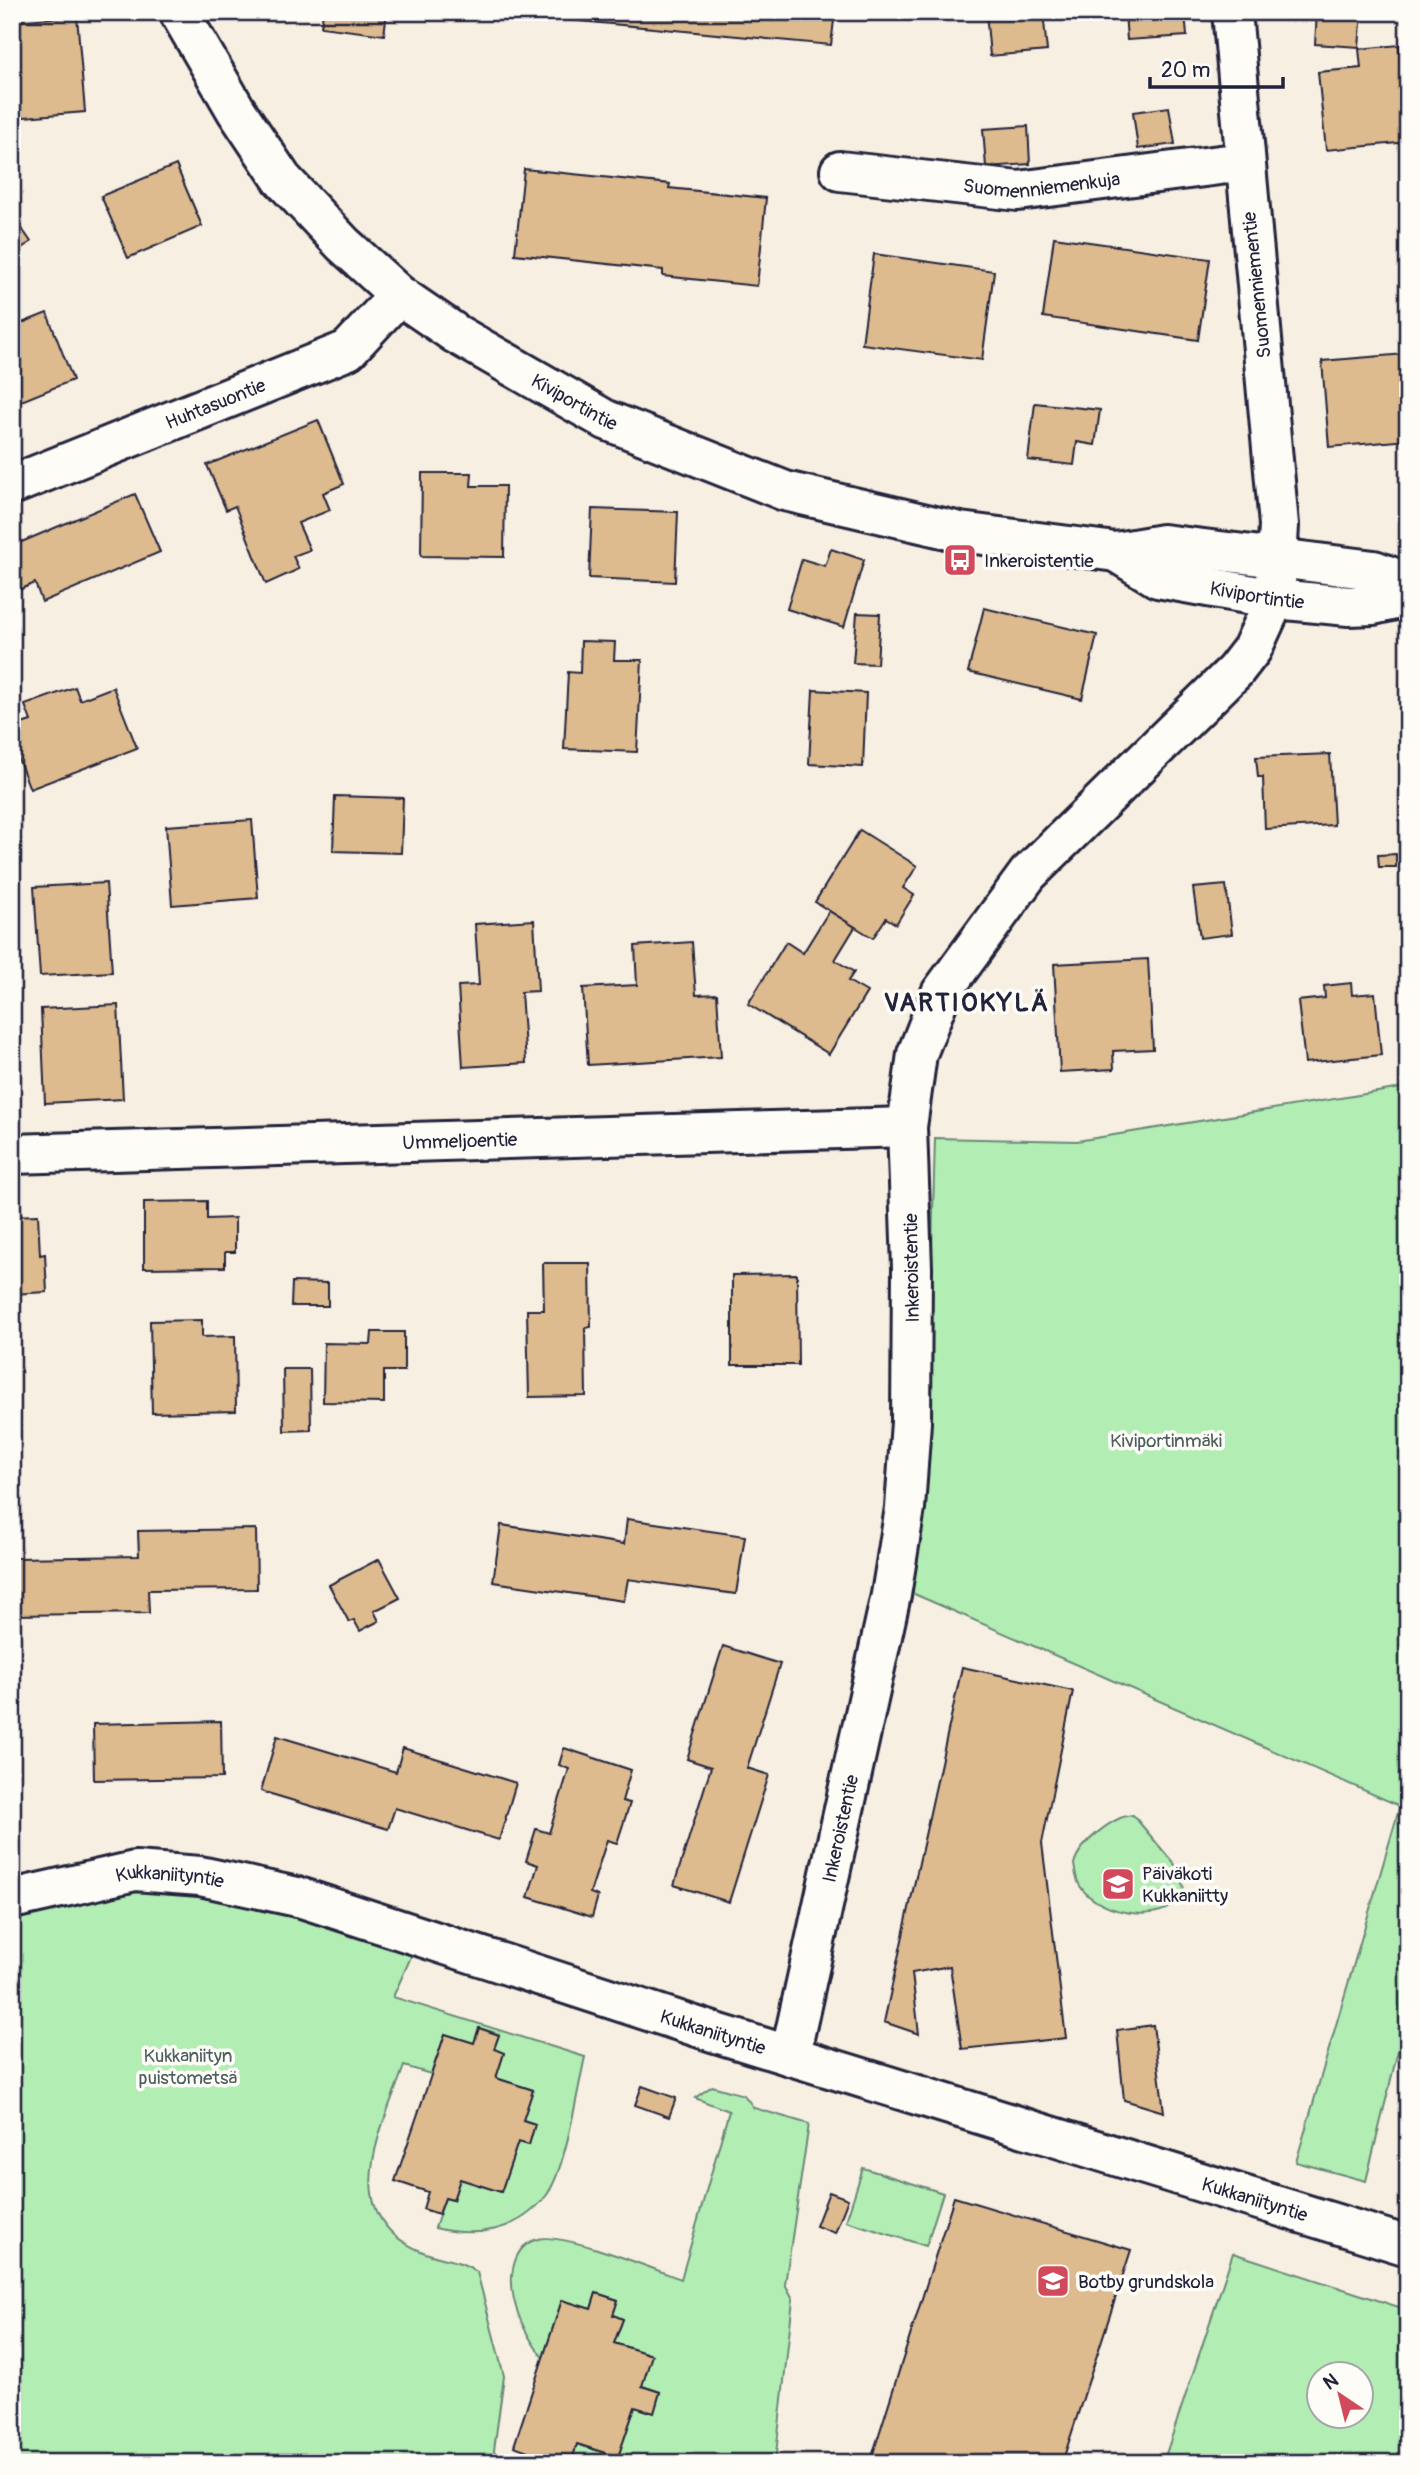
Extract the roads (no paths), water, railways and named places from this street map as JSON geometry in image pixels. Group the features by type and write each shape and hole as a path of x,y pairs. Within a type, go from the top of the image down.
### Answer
{"street":[{"name":"Kiviportintie","path":"179,12 236,110 282,179 343,244 399,296 456,334 606,420 785,491 960,532 1116,552 1163,544 1374,570 1408,583"},
{"name":"Suomenniementie","path":"1232,12 1243,162 1274,449 1279,525 1275,599"},
{"name":"Suomenniemenkuja","path":"840,171 1018,191 1243,162"},
{"name":"Huhtasuontie","path":"12,485 348,350 399,296"},
{"name":"Kiviportintie","path":"1116,552 1158,578 1275,599 1373,606 1408,597"},
{"name":"Inkeroistentie","path":"790,2056 891,1595 905,1508 911,1422 912,1280 907,1127 917,1054 941,993 1028,874 1235,671 1252,649 1275,599"},
{"name":"Ummeljoentie","path":"12,1154 907,1127"},
{"name":"Kukkaniityntie","path":"12,1899 135,1871 200,1876 302,1898 790,2056 1408,2246"}],"place":[{"name":"Inkeroistentie","path":"960,560"},
{"name":"Päiväkoti Kukkaniitty","path":"1118,1884"},
{"name":"Botby grundskola","path":"1053,2281"}],"district":[{"name":"VARTIOKYLÄ","path":"967,1002"}],"park label":[{"name":"Kiviportinmäki","path":"1166,1440"},
{"name":"Kukkaniityn puistometsä","path":"188,2066"}]}
